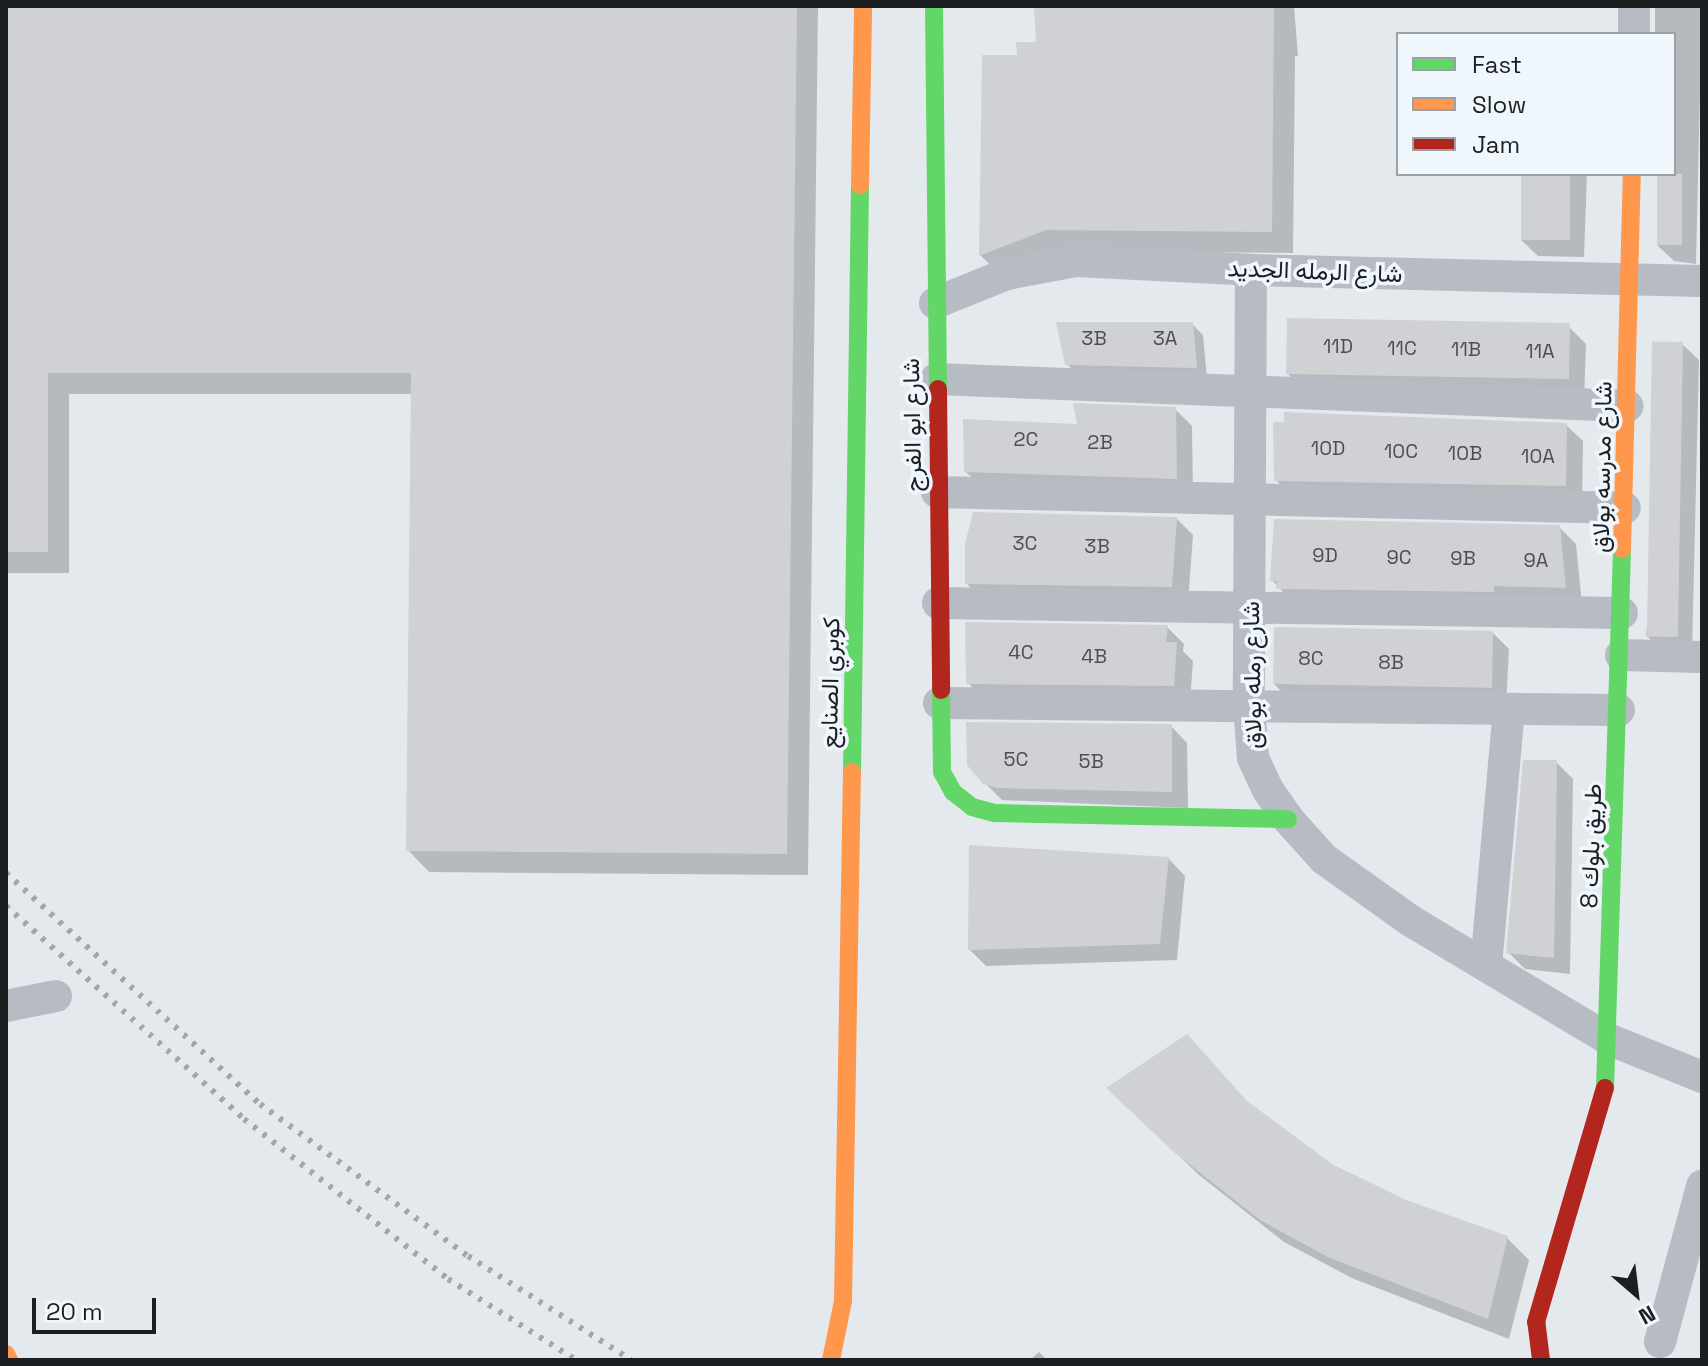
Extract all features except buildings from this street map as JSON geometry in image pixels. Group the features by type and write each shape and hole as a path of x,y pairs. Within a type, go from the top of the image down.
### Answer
{"street":[{"name":"كوبري الصنايع","path":"831,1360 843,1301 845,1242 863,6"},
{"name":"شارع ابو الفرج","path":"934,6 942,772 953,792 972,807 995,813 1288,819"},
{"path":"1634,6 1634,32"},
{"name":"شارع مدرسه بولاق","path":"1621,655 1632,176"},
{"name":"شارع الرمله الجديد","path":"935,303 1007,274 1064,262 1251,270 1702,281"},
{"name":"شارع رمله بولاق","path":"1251,270 1249,706 1253,758 1288,819 1324,859 1367,892 1608,1039 1702,1077"},
{"path":"936,379 1627,406"},
{"path":"937,492 1625,508"},
{"path":"938,603 1622,613"},
{"path":"1621,655 1702,657"},
{"name":"طريق بلوك 8","path":"1541,1360 1536,1322 1604,1095 1621,655"},
{"path":"939,703 1619,710"},
{"path":"1486,966 1509,709"},
{"path":"6,1006 56,996"},
{"path":"1660,1342 1702,1186"},
{"path":"6,1354 9,1360"}],"railway":[{"path":"6,873 260,1104 468,1256 631,1360"},
{"path":"6,906 244,1119 448,1279 576,1360"}],"traffic: fast":[{"path":"934,6 938,389"},
{"path":"852,772 860,185"},
{"path":"1605,1088 1622,549"},
{"path":"941,690 942,772 953,792 972,807 995,813 1288,819"}],"traffic: slow":[{"path":"860,185 863,6"},
{"path":"1622,549 1632,176"},
{"path":"831,1360 843,1301 852,772"},
{"path":"6,1354 9,1360"}],"traffic: jam":[{"path":"938,389 941,690"},
{"path":"1541,1360 1536,1322 1605,1088"}]}
